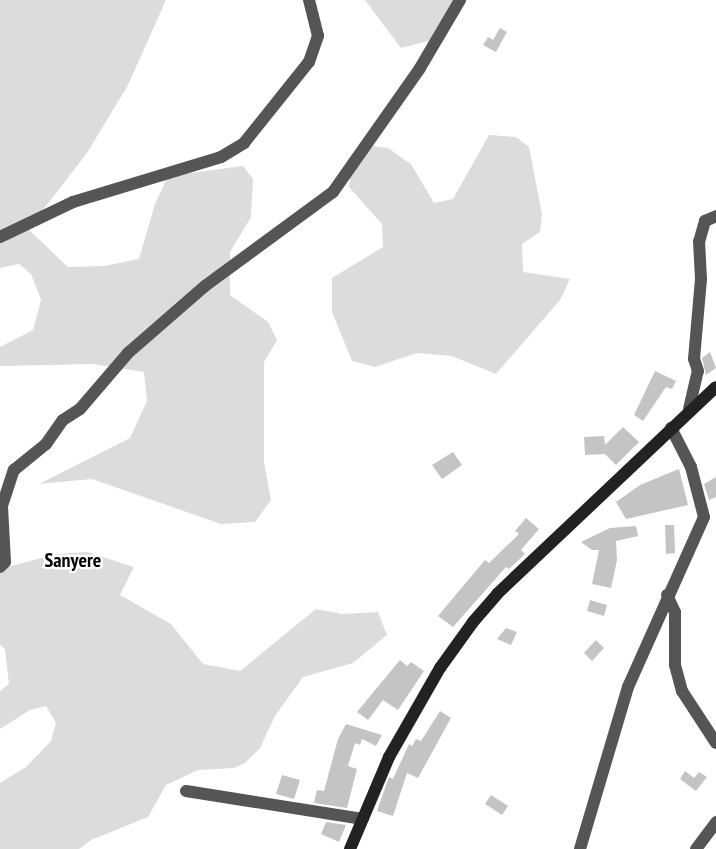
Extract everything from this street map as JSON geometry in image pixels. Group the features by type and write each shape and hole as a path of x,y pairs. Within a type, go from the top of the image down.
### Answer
{"street":[{"path":"0,237 73,202 221,157 244,144 309,62 318,36 309,0"},
{"path":"0,567 5,562 2,506 15,470 46,444 63,420 80,409 128,353 205,286 333,192 420,68 460,0"},
{"path":"689,410 698,370 694,359 700,279 699,242 705,221 716,216"},
{"path":"351,849 389,757 440,668 473,622 689,410 716,387"},
{"path":"580,849 613,727 667,595 704,517 691,467 671,428"},
{"path":"667,595 675,612 675,665 682,691 716,742"},
{"path":"186,791 363,819"},
{"path":"696,849 716,822"}],"shaded area":[{"path":"0,0 166,0 128,85 87,153 28,229 68,267 104,266 139,259 155,204 168,176 243,166 253,179 251,217 230,252 230,295 268,322 277,340 264,362 264,462 271,500 255,522 221,524 92,479 39,484 130,438 147,401 144,372 93,364 0,366 0,347 33,330 41,300 31,274 19,264 0,268"},
{"path":"365,0 458,0 432,40 401,48"},
{"path":"489,135 516,137 529,147 542,214 540,232 522,244 523,272 570,279 560,300 496,374 452,356 417,353 375,367 352,361 332,312 332,278 383,247 382,224 349,187 353,157 364,145 388,148 411,164 434,203 453,199"},
{"path":"87,552 134,567 120,595 171,624 203,664 240,671 316,609 342,614 378,612 387,635 353,663 303,677 275,716 260,748 245,763 234,768 198,770 166,785 148,817 91,840 79,849 0,849 0,783 26,767 51,741 56,723 46,706 30,710 0,729 0,691 9,684 5,649 0,645 0,569 56,554"}],"building":[{"path":"500,28 507,32 496,52 483,45 488,37 493,40"},
{"path":"710,352 716,368 706,375 702,358"},
{"path":"655,371 676,381 672,389 666,387 643,421 634,415"},
{"path":"623,427 639,442 616,465 605,454 585,455 584,437 604,436 605,445"},
{"path":"453,452 462,465 442,479 432,465"},
{"path":"679,469 688,505 626,519 616,502 640,485"},
{"path":"716,477 716,497 709,500 704,484"},
{"path":"526,518 539,529 521,550 525,554 509,569 506,567 453,627 438,616 485,560 489,563 519,534 515,531"},
{"path":"665,525 674,525 675,553 666,554"},
{"path":"636,526 638,536 616,541 617,560 611,588 592,584 599,550 592,550 581,542 610,528"},
{"path":"590,600 607,605 604,616 587,611"},
{"path":"506,628 517,632 511,645 497,639"},
{"path":"596,640 604,648 592,661 584,653"},
{"path":"400,660 407,666 411,662 424,671 398,710 383,700 368,720 357,712"},
{"path":"440,711 451,718 418,778 407,773 393,816 377,811 389,777 393,779 409,744 412,746 416,739 421,741"},
{"path":"346,724 382,735 376,746 362,739 360,745 355,743 348,766 357,769 347,808 314,803 317,790 324,791 338,739"},
{"path":"685,771 694,778 699,772 707,777 696,791 680,779"},
{"path":"282,775 300,780 294,799 276,794"},
{"path":"491,795 508,806 502,815 485,804"},
{"path":"326,822 346,825 339,842 321,834"}],"district":[{"name":"Sanyere","path":"73,560"}]}
